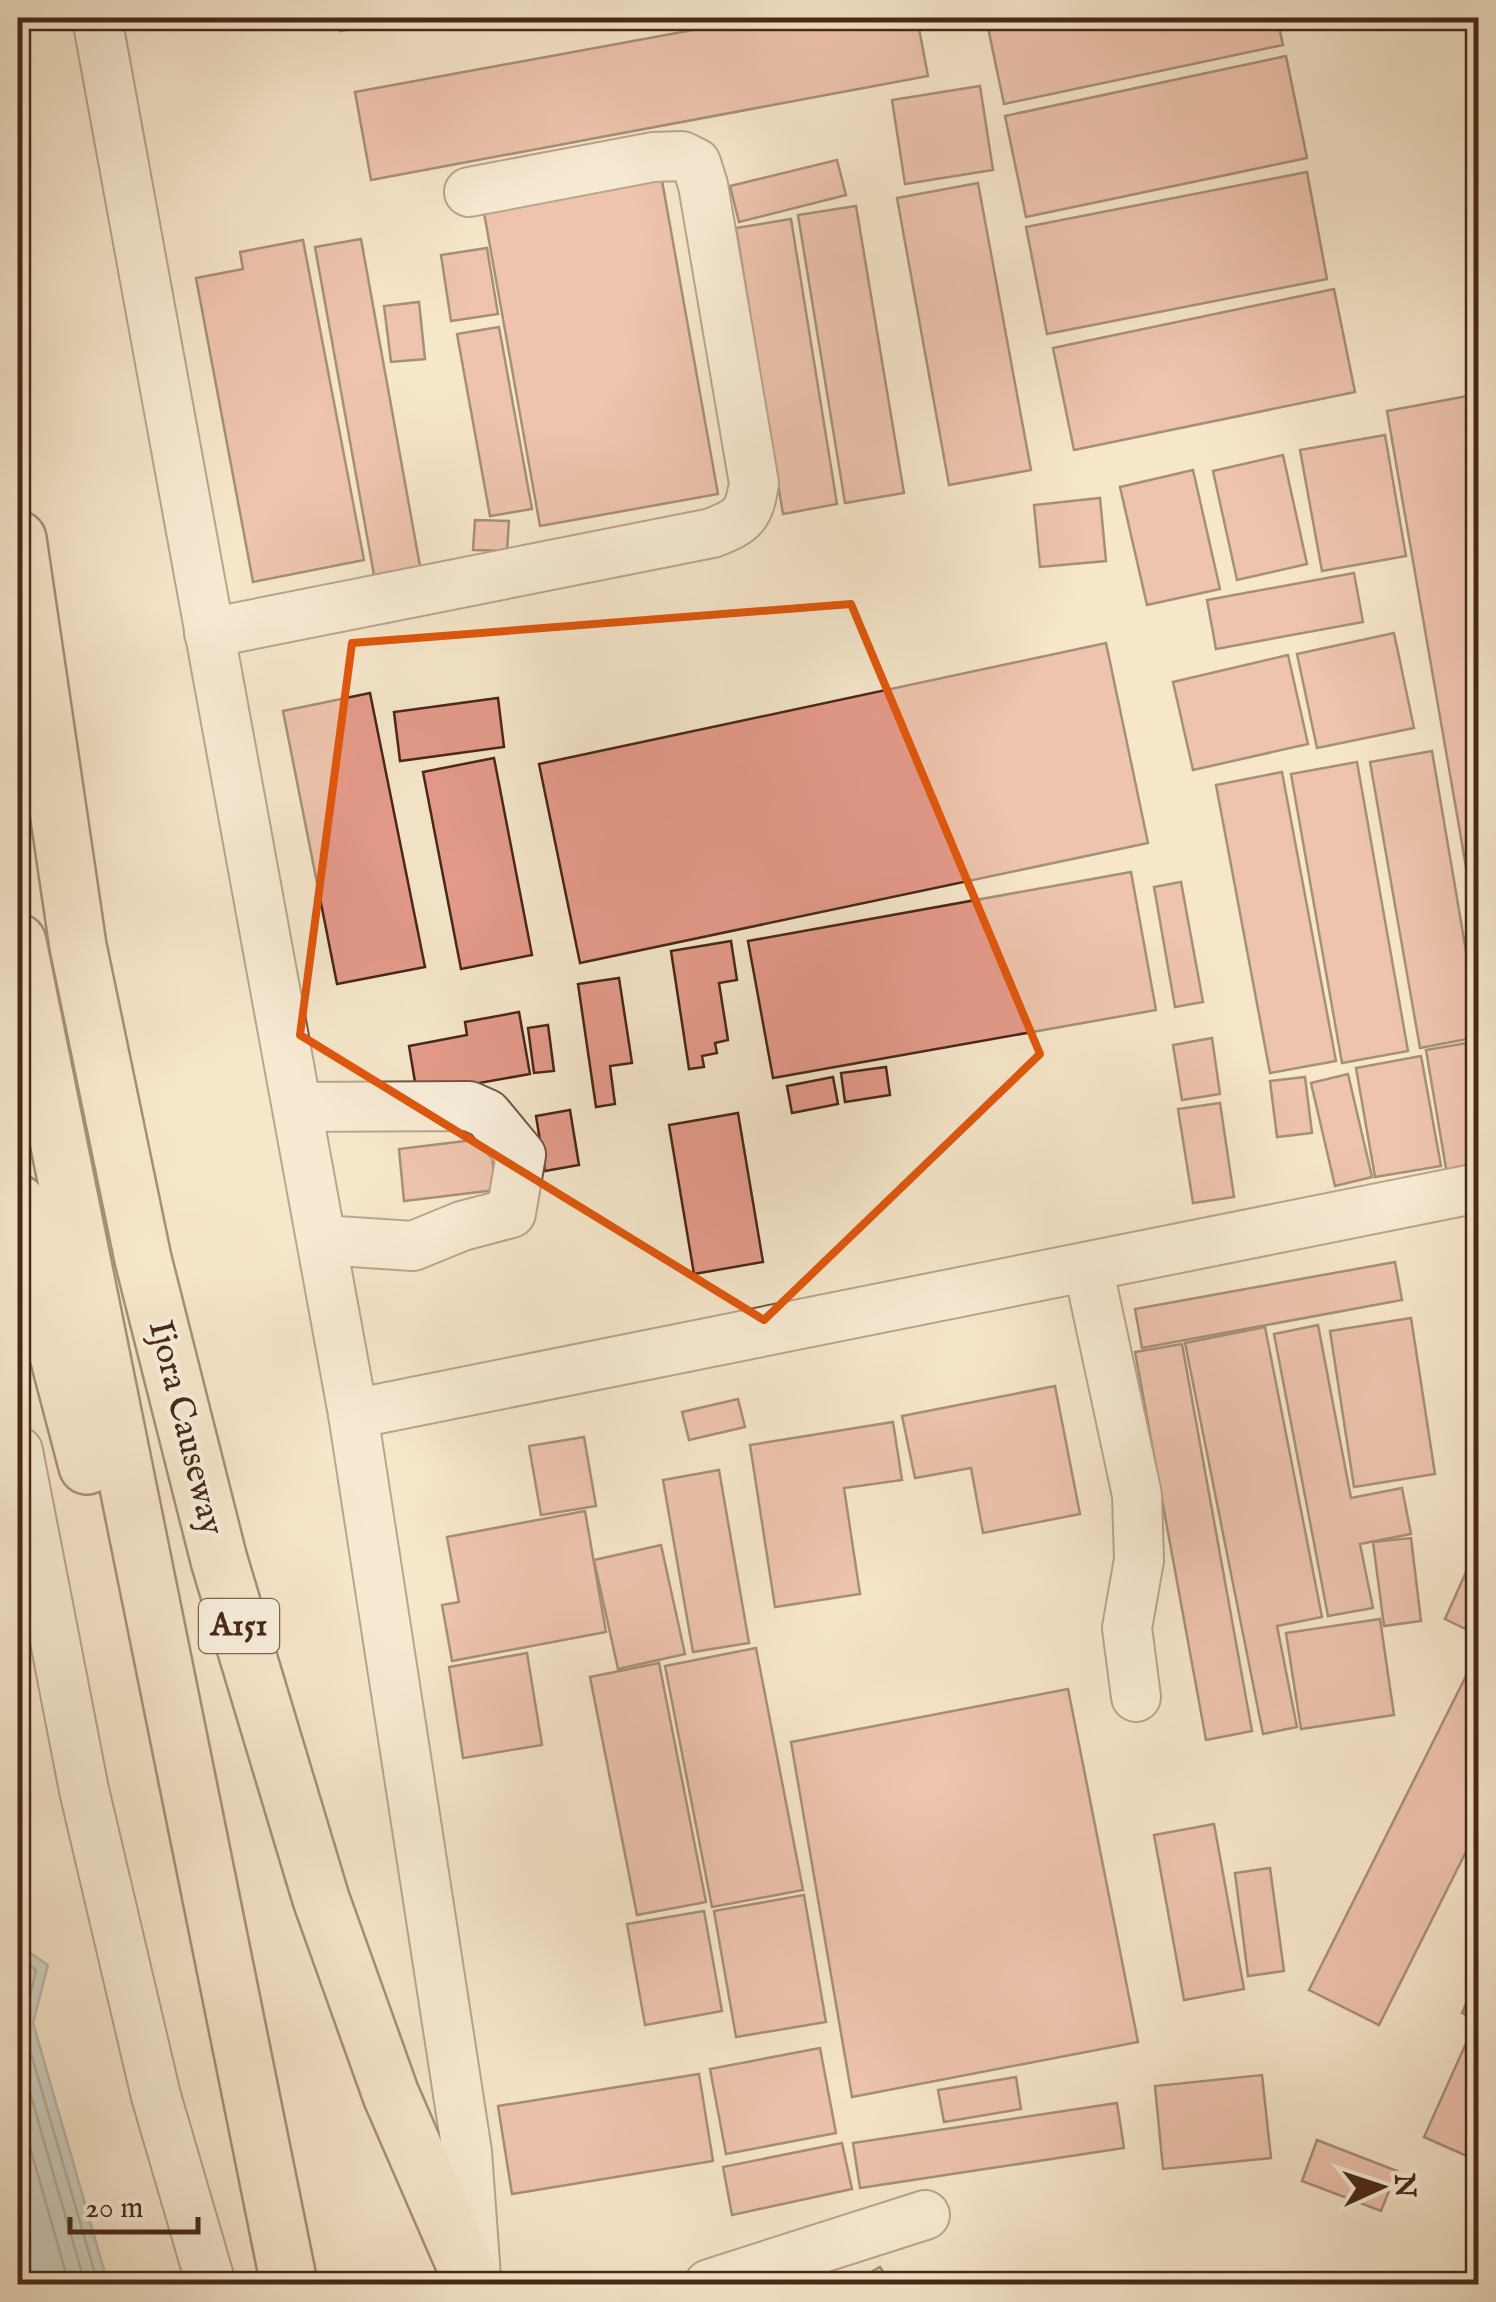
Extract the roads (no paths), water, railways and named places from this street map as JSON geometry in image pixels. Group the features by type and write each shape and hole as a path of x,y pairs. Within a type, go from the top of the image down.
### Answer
{"main road":[{"name":"Ijora Causeway","path":"18,539 78,946 143,1259 218,1560 321,1900 390,2095 475,2284"},
{"name":"Ijora Causeway","path":"18,949 290,2284"},
{"path":"18,1203 100,1516 157,1641"}],"street":[{"path":"97,18 353,1414 467,2152 475,2284"},
{"path":"210,632 712,533 738,523 751,504 754,482 696,163 682,156 653,156 469,192"},
{"path":"298,1108 470,1106 488,1114 522,1155 511,1213 462,1226 413,1246 322,1240"},
{"path":"353,1414 1478,1188"},
{"path":"1088,1267 1137,1495 1139,1560 1127,1628 1136,1697"},
{"path":"18,1452 98,1848 156,2096 211,2284"},
{"path":"709,2284 925,2214"}],"water":[{"path":"18,1945 48,1965 33,2023 108,2284 18,2284"}]}
